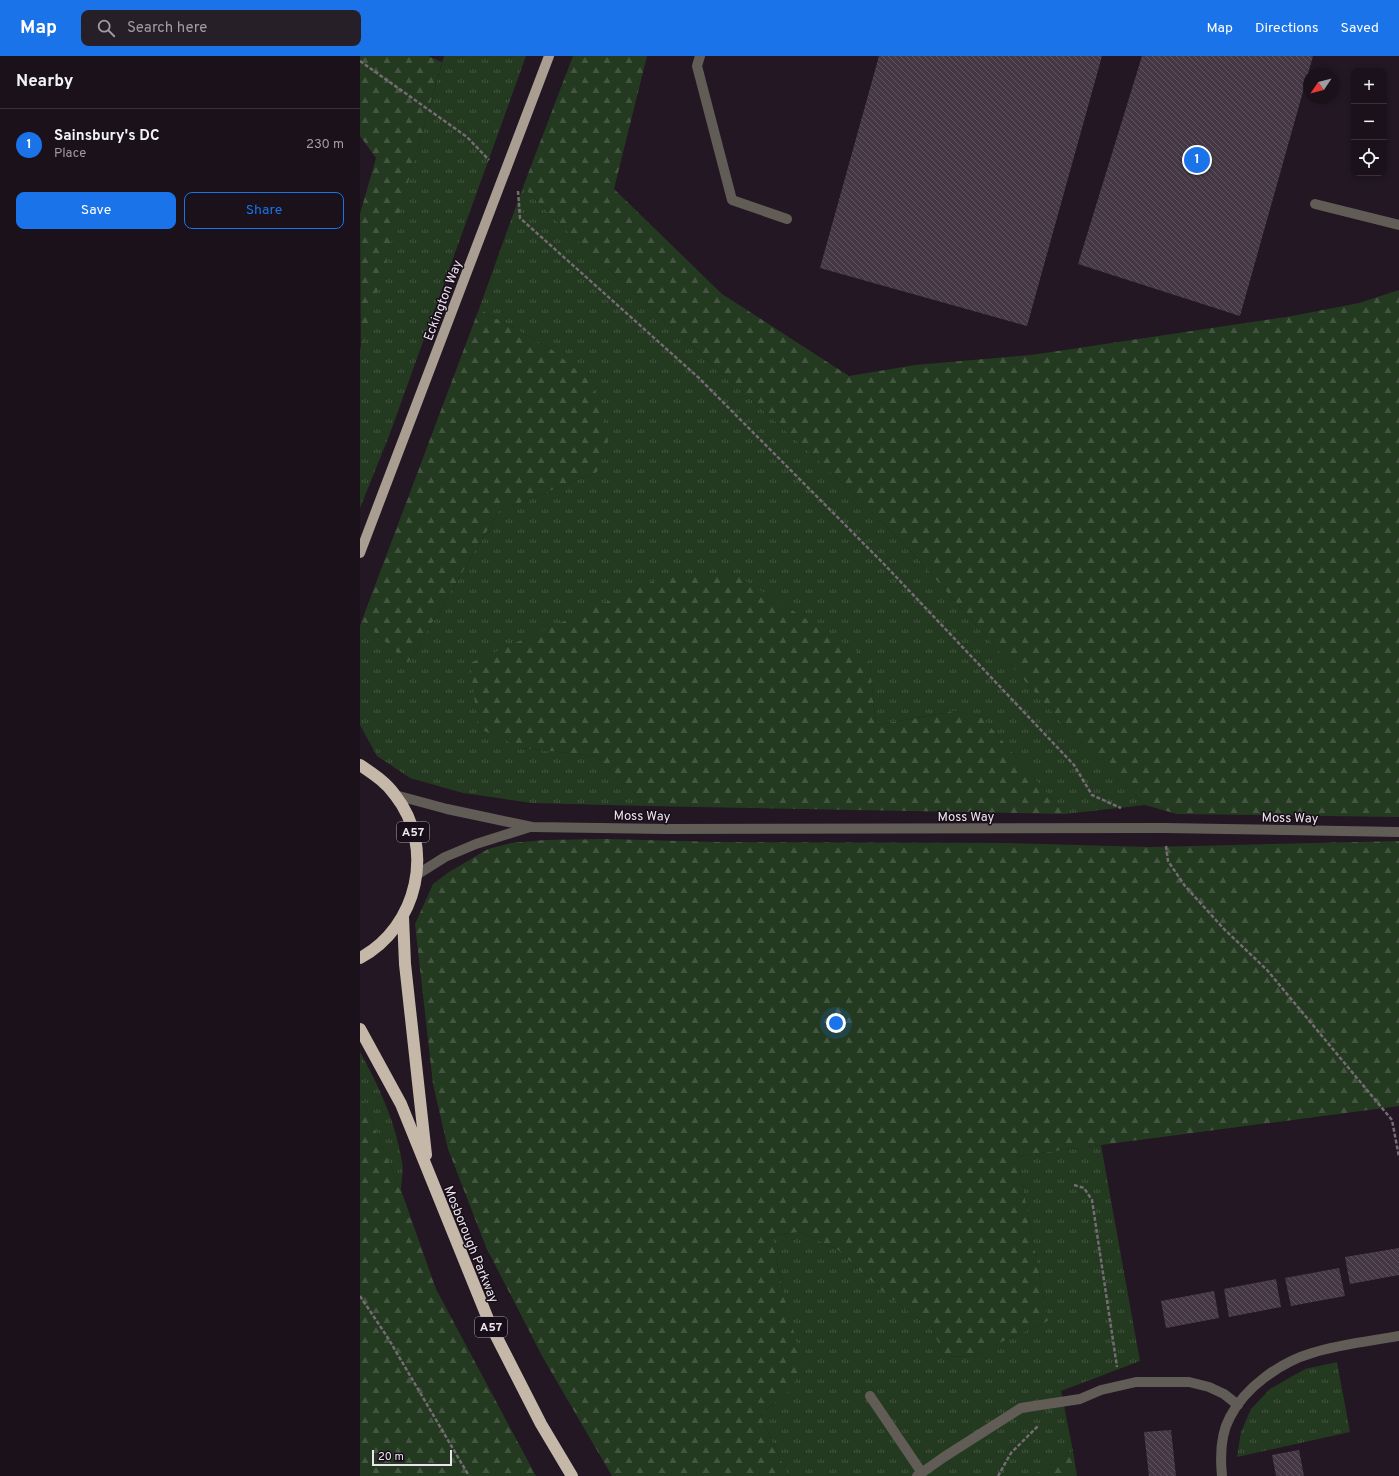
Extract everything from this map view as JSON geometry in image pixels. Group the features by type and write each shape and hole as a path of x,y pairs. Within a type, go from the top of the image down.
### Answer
{"highway":[{"name":"A57","path":"360,766 376,776 395,795 410,819 417,846 418,874 412,896 403,917 385,940 360,958"},
{"name":"Mosborough Parkway","path":"403,917 405,964 428,1170"},
{"name":"Mosborough Parkway","path":"360,1028 401,1104 490,1324 541,1424 572,1476"}],"main road":[{"name":"Eckington Way","path":"360,553 549,56"}],"street":[{"path":"700,56 697,66 732,200 787,219"},
{"path":"1315,204 1399,225"},
{"name":"Moss Way","path":"395,795 447,809 532,827 666,829 1164,828 1399,832"},
{"name":"Moss Way","path":"418,874 445,857 476,844 532,827"},
{"path":"1222,1476 1220,1457 1224,1435 1230,1417 1238,1405 1258,1382 1287,1363 1312,1353 1399,1336"},
{"path":"870,1396 920,1474 1020,1408 1080,1399 1102,1390 1136,1382 1189,1382 1209,1387 1224,1394 1238,1405"}],"path":[{"path":"360,61 467,137 519,192 520,218 699,378 882,563 1074,765 1092,795 1125,810"},
{"path":"1164,828 1168,861 1185,886 1224,929 1267,970 1392,1120 1399,1157"},
{"path":"1074,1184 1084,1188 1092,1200 1120,1386"},
{"path":"360,1296 388,1338 469,1476"},
{"path":"998,1476 1011,1453 1032,1430 1044,1421"}],"green space":[{"path":"360,56 428,56 442,62 361,350 360,214 376,158 360,136"},
{"path":"444,56 526,56 389,436 360,508 360,350"},
{"path":"573,56 647,56 614,189 722,294 849,376 915,365 1031,355 1292,316 1359,303 1399,290 1399,817 1177,814 1145,805 1067,729 911,551 832,473 566,230 523,187"},
{"path":"523,187 566,230 832,473 911,551 1067,729 1145,805 1065,814 982,717 955,711 876,725 869,659 522,748 596,756 647,806 532,803 463,793 410,778 377,756 360,725 360,626 362,620 408,663 499,511 597,472 551,349 479,309"},
{"path":"479,309 551,349 592,383 608,438 597,472 499,511 408,663 362,620"},
{"path":"668,575 738,576 869,659 876,725 956,711 982,717 1065,814 647,806 596,756 522,748 478,728 470,663"},
{"path":"607,839 718,842 1006,843 1151,847 1399,841 1399,1106 1017,1156 1048,1321 974,1356 945,1357 932,1329 882,1291 837,1249 799,1232 772,1235 783,1293 804,1369 788,1391 760,1415 788,1476 612,1476 542,1356 486,1247 448,1149 433,1084 415,924 433,884 449,872 488,849 511,843 544,840"},
{"path":"360,1052 380,1091 396,1133 403,1165 401,1190 360,1094"},
{"path":"360,1094 401,1190 436,1289 536,1476 360,1476"},
{"path":"1101,1145 1140,1361 1061,1391 1073,1451 1032,1476 788,1476 760,1415 788,1391 783,1293 772,1235 799,1232 837,1249 882,1291 932,1329 945,1357 974,1356 1048,1321 1017,1156"},
{"path":"1337,1362 1350,1432 1237,1457 1241,1432 1251,1409 1270,1389 1305,1369"},
{"path":"1073,1451 1077,1476 1032,1476"}],"building":[{"path":"879,56 1102,56 1027,326 820,268"},
{"path":"1142,56 1313,56 1310,68 1303,68 1303,92 1240,316 1078,264"},
{"path":"1399,1248 1399,1275 1350,1284 1345,1257"},
{"path":"1339,1268 1345,1296 1291,1306 1285,1278"},
{"path":"1276,1279 1281,1307 1229,1317 1224,1289"},
{"path":"1214,1291 1219,1318 1166,1328 1161,1301"},
{"path":"1171,1430 1176,1476 1149,1476 1144,1432"},
{"path":"1299,1450 1304,1476 1276,1476 1272,1455"}],"place":[{"name":"Sainsbury's DC","path":"1197,160"}]}
